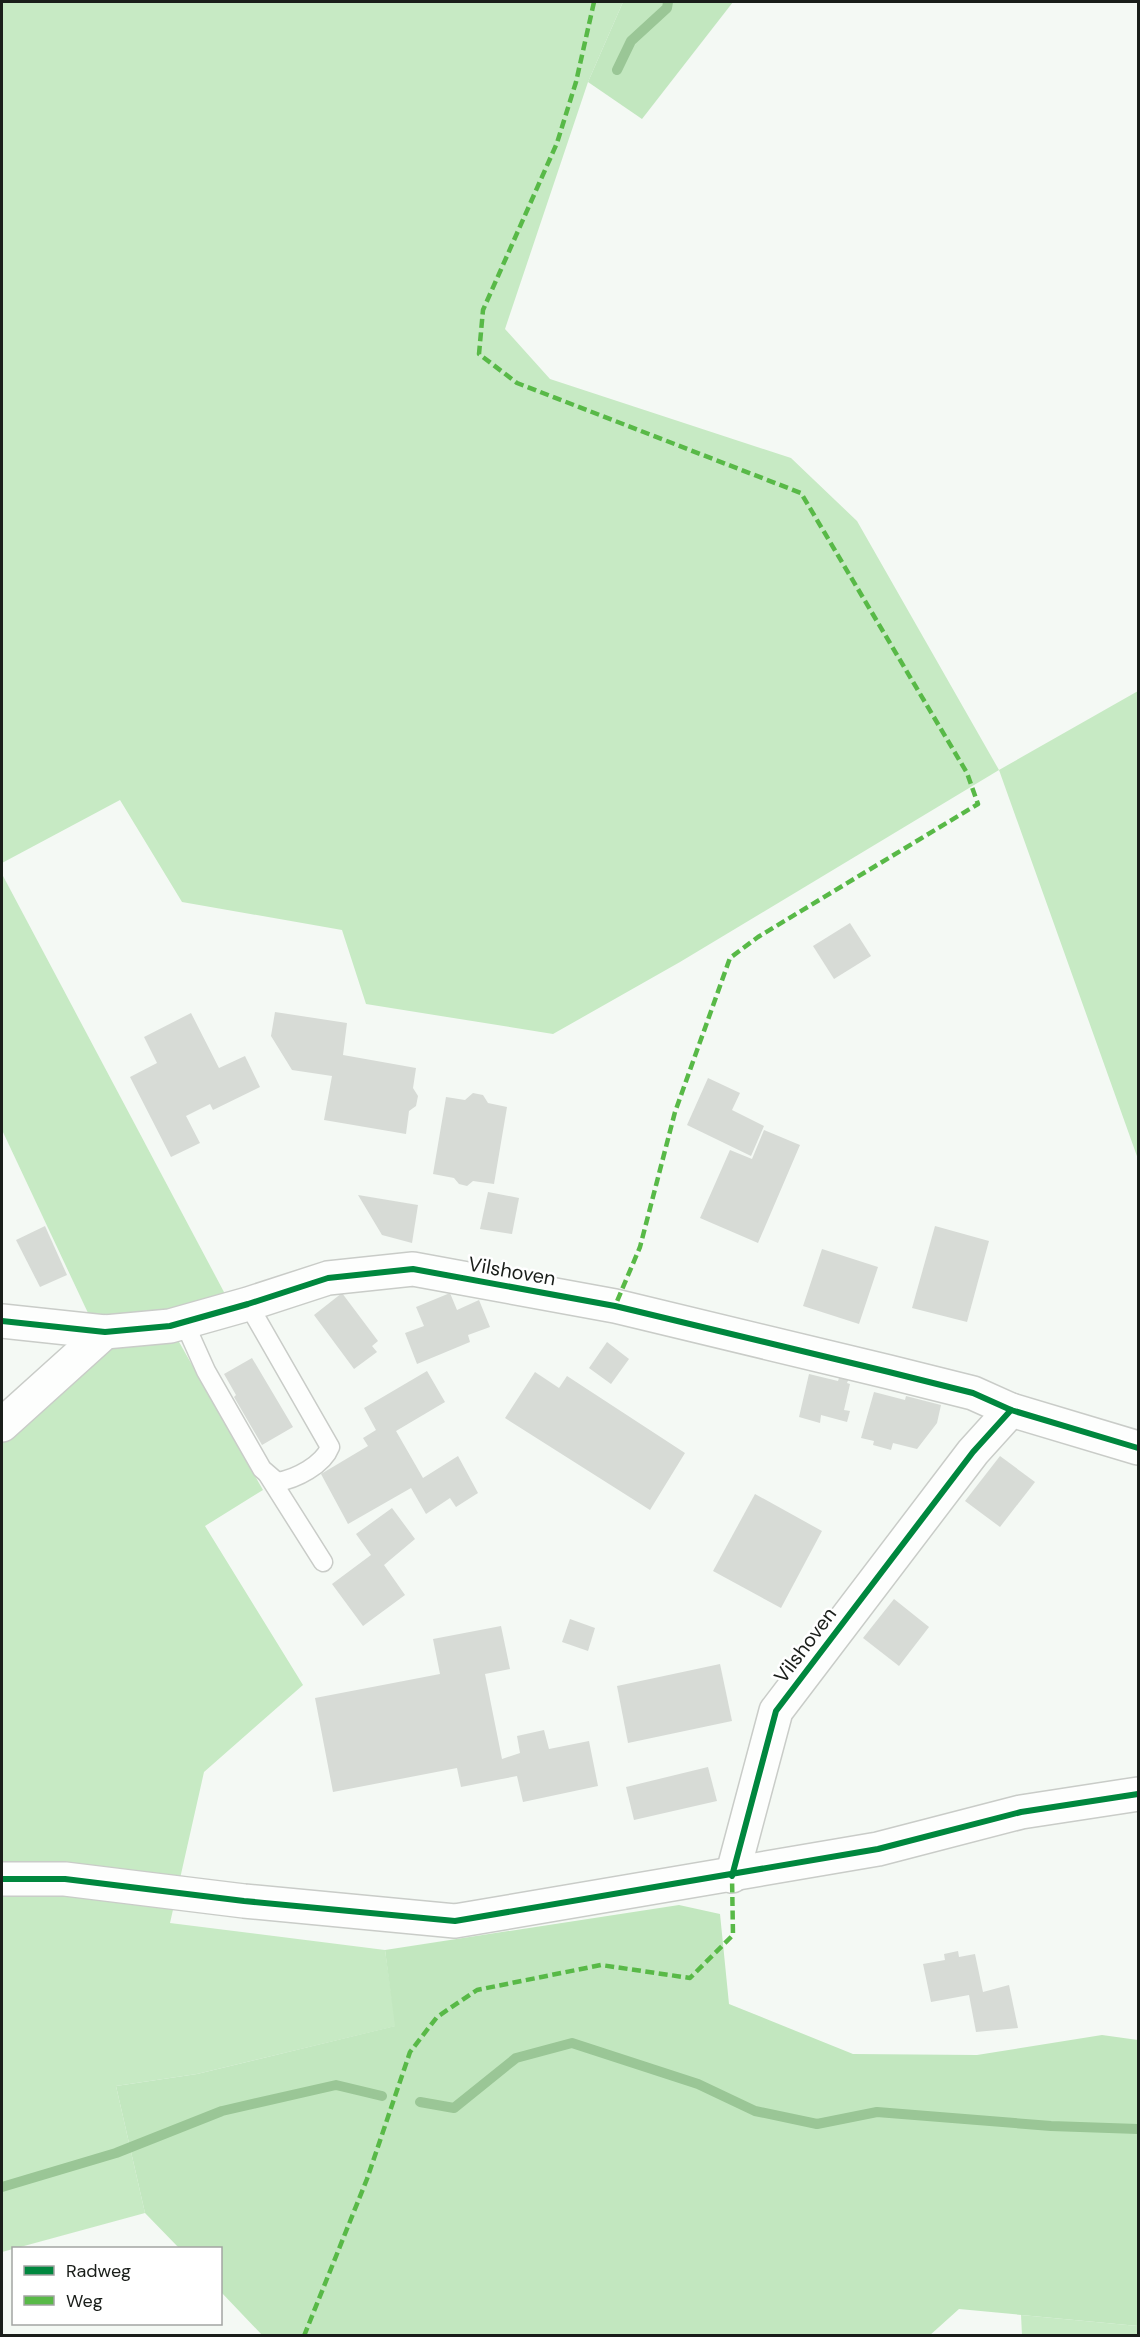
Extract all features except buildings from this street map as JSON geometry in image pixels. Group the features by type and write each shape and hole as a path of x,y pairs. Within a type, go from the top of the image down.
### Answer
{"street":[{"name":"Vilshoven","path":"2,1321 105,1332 170,1326 328,1278 413,1269 615,1306 973,1393 1011,1410 1138,1448"},
{"path":"2,1425 105,1332"},
{"name":"Vilshoven","path":"732,1876 776,1711 973,1452 1011,1410"},
{"path":"2,1879 65,1879 244,1901 455,1921 542,1905 732,1876 878,1849 1021,1812 1138,1794"}],"lane":[{"path":"248,1304 330,1447 320,1461 288,1480 277,1482 268,1475"},
{"path":"184,1322 206,1371 323,1562"}],"green space":[{"path":"2,2 623,2 588,82 505,329 550,379 791,458 857,521 999,770 680,962 553,1034 366,1004 342,930 182,902 120,800 2,863"},
{"path":"623,2 733,2 642,119 588,82"},
{"path":"1138,691 1138,1159 999,770"},
{"path":"2,874 233,1309 96,1330 2,1130"},
{"path":"170,1326 263,1490 205,1526 303,1685 204,1772 170,1923 385,1950 396,2026 197,2074 116,2086 145,2213 20,2247 12,2247 12,2249 2,2252 2,1425 105,1332"},
{"path":"679,1905 720,1914 729,2004 853,2054 977,2055 1102,2035 1138,2040 1138,2326 959,2309 929,2336 262,2335 222,2293 222,2247 178,2247 145,2213 116,2086 197,2074 395,2026 385,1950"},
{"path":"1021,2315 1138,2326 1138,2335 1022,2335"}],"waterway":[{"path":"617,70 631,41 667,8 668,2"},
{"path":"420,2102 454,2108 516,2058 572,2043 698,2084 755,2111 817,2124 877,2112 1051,2126 1138,2129"},
{"path":"2,2187 116,2153 222,2111 336,2085 382,2096"}],"marked path":[{"path":"594,2 576,82 557,143 483,310 479,354 517,383 801,493 967,773 978,804 758,937 730,958 675,1112 640,1247 615,1306"},
{"path":"304,2336 367,2179 410,2052 437,2017 477,1990 601,1965 690,1978 733,1935 732,1876"}],"cycle path":[{"path":"2,1321 105,1332 170,1326 328,1278 413,1269 615,1306 889,1372 973,1393 1011,1410 1138,1448"},
{"path":"732,1876 776,1711 973,1452 1011,1410"},
{"path":"2,1879 65,1879 244,1901 455,1921 878,1849 1021,1812 1138,1794"}]}
